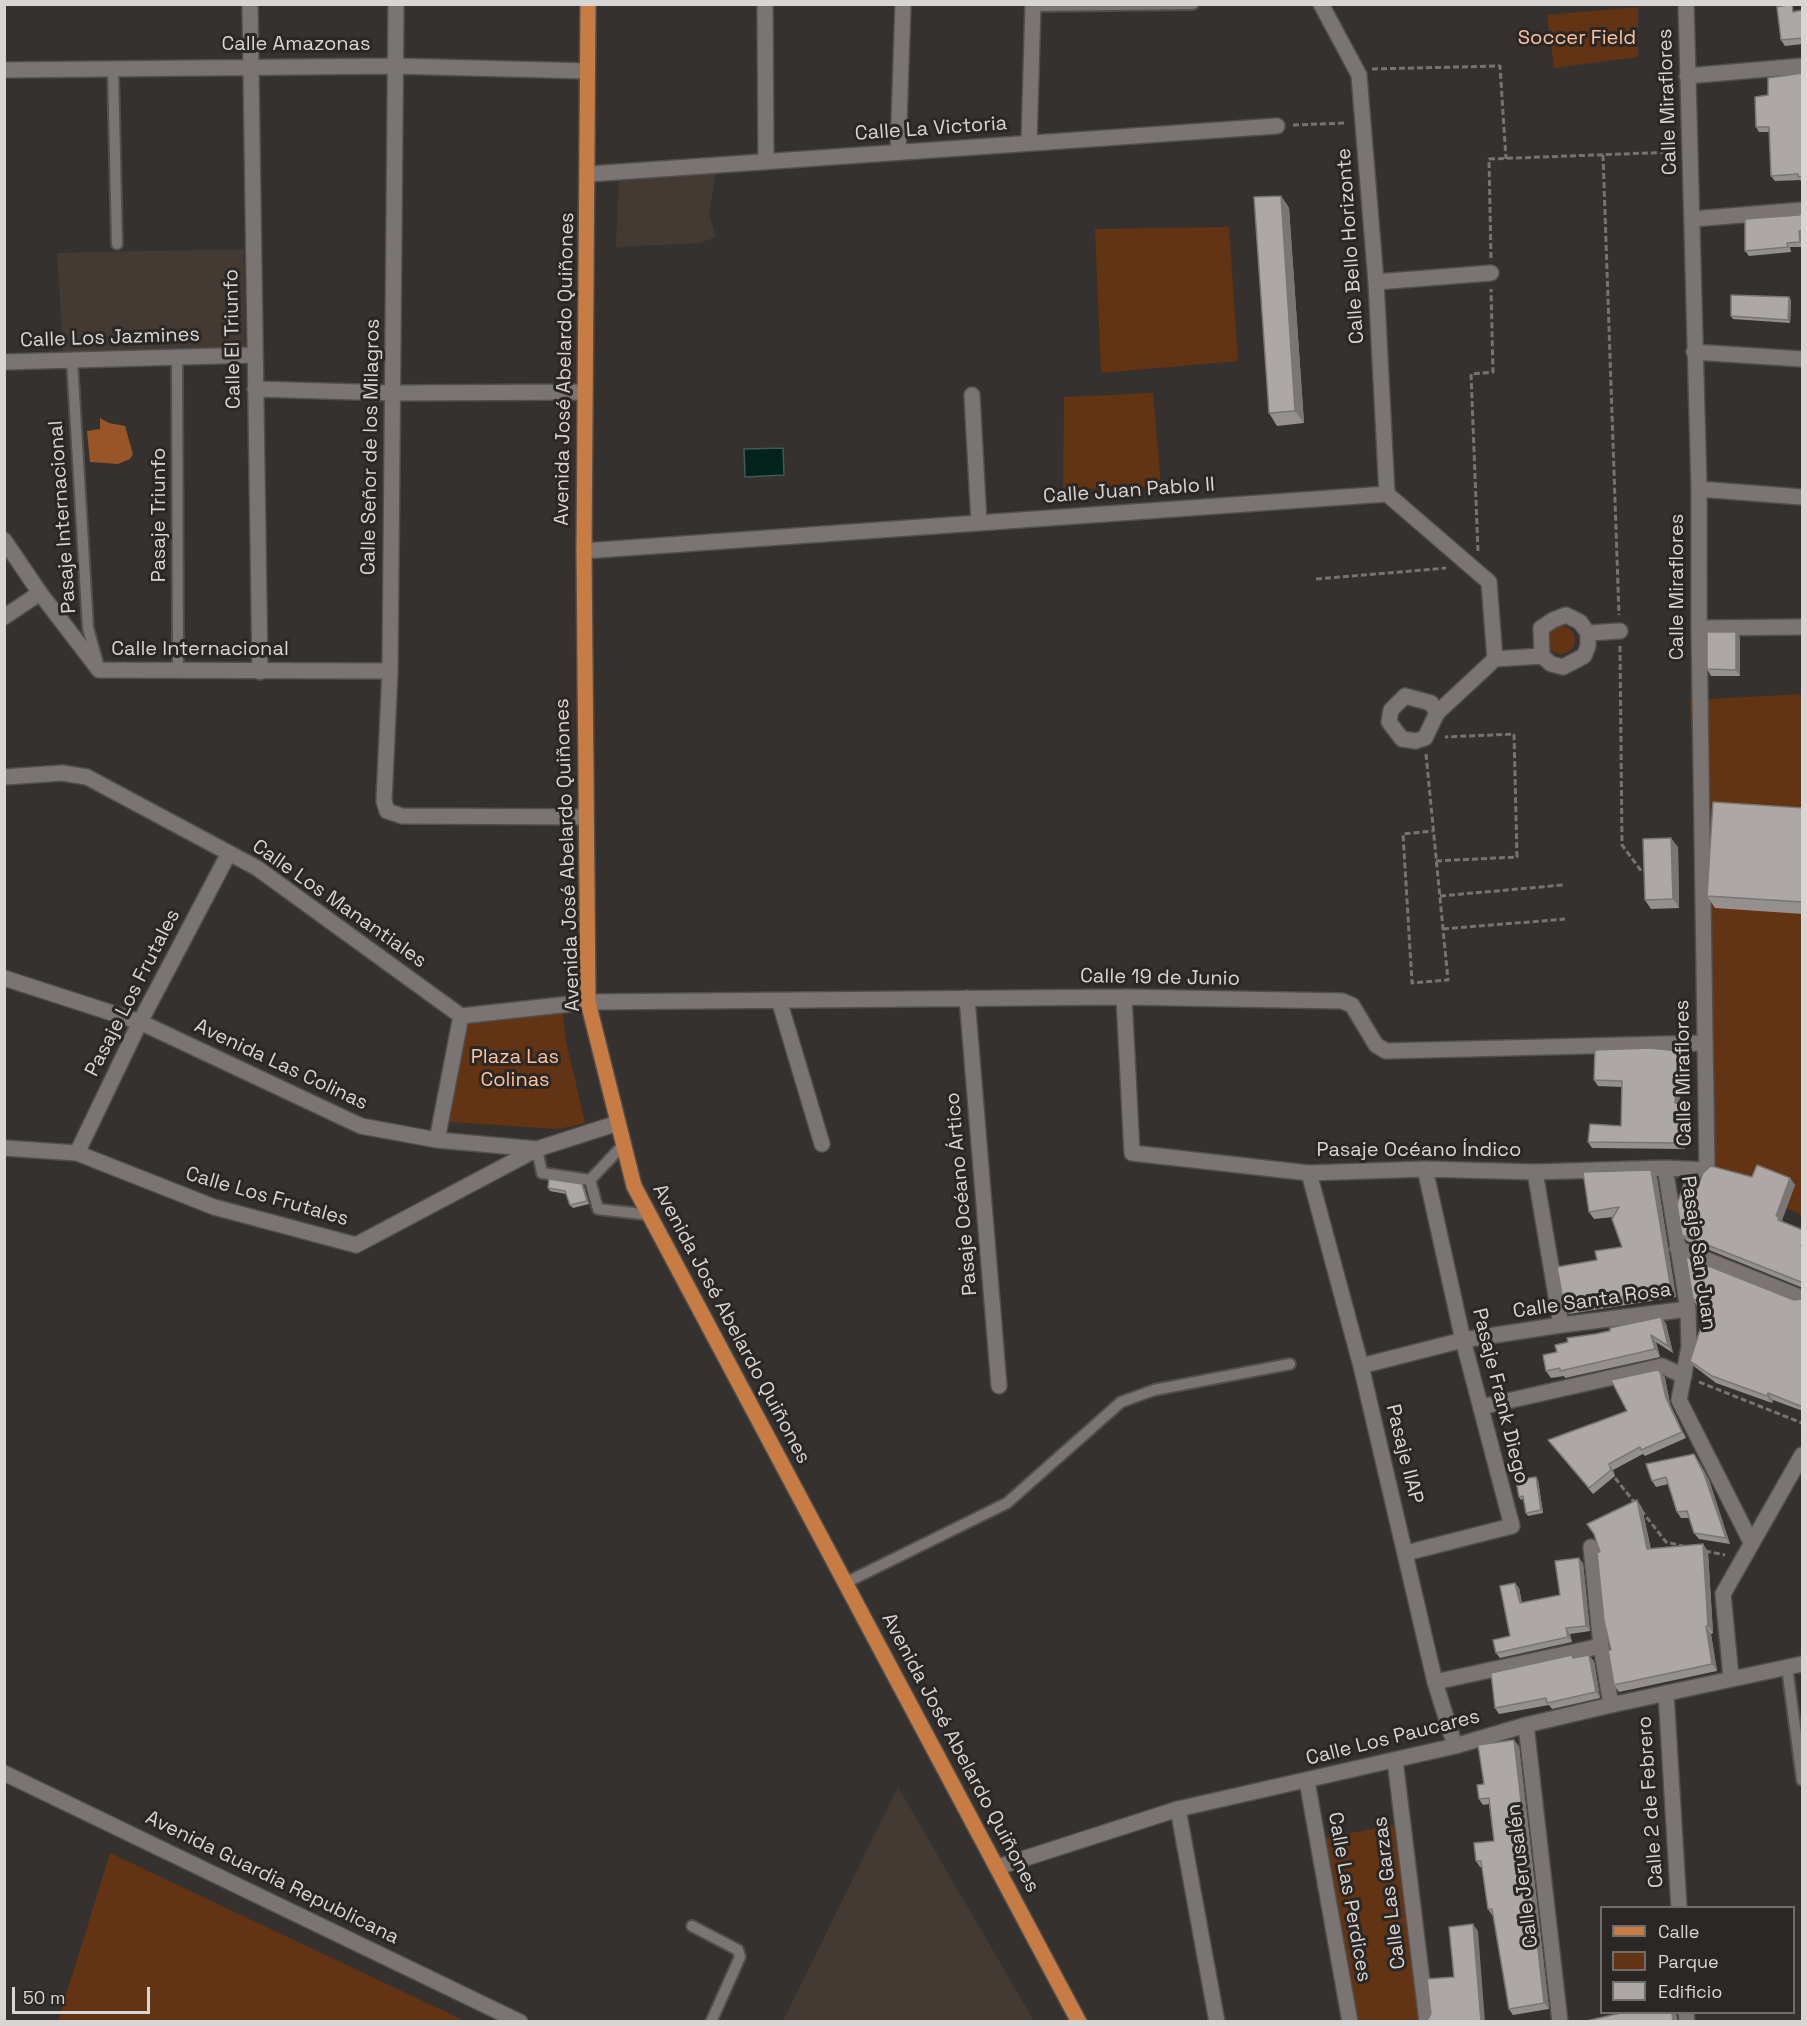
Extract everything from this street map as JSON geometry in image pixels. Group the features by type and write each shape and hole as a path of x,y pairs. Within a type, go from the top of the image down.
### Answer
{"main road":[{"name":"Avenida José Abelardo Quiñones","path":"588,4 584,392 588,1002 634,1186 844,1583 998,1867 1078,2022"}],"street":[{"name":"Calle El Triunfo","path":"250,4 260,672"},
{"name":"Calle Señor de los Milagros","path":"396,4 390,671 384,801 387,811 393,815 402,816 585,817"},
{"path":"765,4 766,162"},
{"path":"898,152 903,4"},
{"name":"Calle Bello Horizonte","path":"1321,4 1359,75 1376,282 1387,494"},
{"name":"Calle Miraflores","path":"1686,4 1693,219 1694,352 1700,489 1699,628 1707,1170"},
{"path":"1029,143 1033,5"},
{"name":"Calle Amazonas","path":"4,70 394,66 587,71"},
{"path":"1687,76 1803,66"},
{"name":"Calle La Victoria","path":"588,174 1276,126"},
{"path":"1693,219 1803,210"},
{"path":"1376,282 1491,273"},
{"path":"1694,352 1803,359"},
{"name":"Calle Los Jazmines","path":"4,362 254,355"},
{"path":"255,389 393,393 584,392"},
{"path":"972,394 979,523"},
{"path":"1700,489 1803,497"},
{"path":"1387,494 1489,582 1495,659"},
{"name":"Calle Juan Pablo II","path":"584,551 1387,494"},
{"name":"Calle Internacional","path":"4,540 40,593 99,670 390,671"},
{"path":"4,617 40,593"},
{"path":"1437,712 1431,702 1405,696 1391,710 1389,722 1402,739 1416,741 1425,738 1437,712 1495,659 1542,656 1551,664 1563,667 1584,656 1588,646 1588,633 1580,622 1566,615 1553,620 1541,628 1542,656"},
{"path":"1699,628 1803,627"},
{"path":"1588,633 1620,631"},
{"name":"Calle Los Manantiales","path":"4,777 62,773 87,777 257,868 462,1016"},
{"name":"Pasaje Los Frutales","path":"77,1153 140,1022 229,854"},
{"name":"Avenida Las Colinas","path":"4,978 140,1022 361,1126 437,1140 537,1149 618,1123"},
{"name":"Calle 19 de Junio","path":"588,1002 1124,997 1342,1001 1352,1005 1376,1045 1386,1051 1705,1043"},
{"name":"Pasaje Océano Índico","path":"1124,997 1132,1153 1309,1173 1425,1169 1535,1172 1665,1168 1707,1170"},
{"name":"Pasaje Océano Ártico","path":"967,998 999,1386"},
{"path":"779,1000 822,1144"},
{"path":"437,1140 462,1016 588,1002"},
{"name":"Calle Los Frutales","path":"4,1148 77,1153 214,1207 356,1245 537,1149"},
{"name":"Pasaje San Juan","path":"1665,1168 1688,1309 1689,1347 1679,1400 1751,1542"},
{"name":"Pasaje Frank Diego","path":"1406,1553 1512,1526 1463,1341 1425,1169"},
{"path":"1535,1172 1561,1325"},
{"name":"Pasaje IIAP","path":"1309,1173 1361,1366 1435,1682 1455,1746"},
{"path":"1677,1248 1803,1298"},
{"name":"Calle Santa Rosa","path":"1361,1366 1463,1341 1561,1325 1688,1309"},
{"path":"1481,1407 1662,1366 1684,1376"},
{"path":"1731,1677 1723,1594 1803,1455"},
{"path":"1591,1547 1601,1646 1611,1705"},
{"path":"1435,1682 1601,1646"},
{"name":"Calle Los Paucares","path":"998,1867 1178,1809 1455,1746 1526,1725 1731,1677 1803,1664"},
{"name":"Calle 2 de Febrero","path":"1666,1693 1679,1906"},
{"name":"Calle Jerusalén","path":"1526,1725 1560,2022"},
{"name":"Calle Las Garzas","path":"1395,1760 1427,2022"},
{"name":"Avenida Guardia Republicana","path":"4,1773 520,2022"},
{"name":"Calle Las Perdices","path":"1307,1780 1350,2022"},
{"path":"1178,1809 1217,2022"}],"lane":[{"path":"1033,5 1193,4"},
{"path":"113,70 117,244"},
{"name":"Pasaje Triunfo","path":"177,357 178,672"},
{"name":"Pasaje Internacional","path":"72,360 88,628 99,670"},
{"path":"590,1180 624,1144"},
{"path":"537,1149 542,1173 590,1180"},
{"path":"590,1180 598,1209 650,1215"},
{"path":"844,1583 1007,1503 1121,1402 1154,1390 1290,1364"},
{"path":"1787,1667 1803,1780"},
{"path":"692,1926 738,1950 740,1957 711,2022"}],"path":[{"path":"1356,69 1500,66 1506,159"},
{"path":"1276,126 1363,123"},
{"path":"1316,579 1474,570 1472,374 1493,372 1489,159 1690,151"},
{"path":"1603,155 1620,631 1622,845 1642,872"},
{"path":"1434,831 1404,834 1412,983 1448,980 1436,861 1434,831 1425,738 1514,734 1517,857 1436,861"},
{"path":"1440,896 1563,885"},
{"path":"1443,929 1565,919"},
{"path":"1684,1376 1803,1423"},
{"path":"1615,1478 1666,1542 1688,1547"},
{"path":"1698,1549 1742,1559"}],"shaded area":[{"path":"716,173 709,214 716,237 700,243 616,247 619,177"},
{"path":"244,249 245,348 63,353 57,253"},
{"path":"100,418 109,423 125,426 133,454 130,459 118,464 90,462 87,431 100,429"},
{"path":"783,448 784,475 745,477 744,449"},
{"path":"898,1787 1034,2021 783,2021"}],"green space":[{"name":"Soccer Field","path":"1638,7 1638,57 1554,68 1547,15"},
{"path":"1229,227 1238,361 1101,373 1095,229"},
{"path":"1153,393 1161,486 1063,490 1064,397"},
{"path":"1561,626 1571,630 1575,640 1571,650 1561,654 1551,650 1547,640 1551,630"},
{"path":"1802,694 1802,1215 1707,1170 1690,700"},
{"name":"Plaza Las Colinas","path":"561,998 566,1041 585,1123 559,1129 450,1122 445,1119 469,1010"},
{"path":"1399,1824 1423,2021 1354,2021 1324,1838"},
{"path":"110,1853 465,2021 58,2021"}],"building":[{"path":"1792,4 1793,12 1803,10 1803,38 1781,40 1777,7"},
{"path":"1803,73 1803,176 1798,177 1798,174 1771,176 1769,127 1756,127 1755,97 1768,95 1768,78"},
{"path":"1281,196 1295,411 1269,413 1254,197"},
{"path":"1803,213 1803,231 1799,231 1800,242 1787,243 1788,247 1745,251 1745,219"},
{"path":"1731,295 1789,297 1788,320 1731,316"},
{"path":"1707,632 1736,632 1736,670 1707,669"},
{"path":"1713,802 1803,808 1803,902 1707,896"},
{"path":"1671,838 1673,899 1645,900 1643,839"},
{"path":"1650,1048 1678,1051 1675,1103 1684,1104 1681,1143 1588,1142 1590,1124 1621,1126 1622,1081 1594,1080 1595,1050"},
{"path":"1757,1165 1790,1178 1776,1216 1779,1217 1778,1220 1803,1230 1801,1246 1803,1247 1803,1284 1682,1235 1677,1204 1684,1184 1697,1189 1703,1173 1711,1166 1752,1177"},
{"path":"1651,1170 1671,1290 1564,1306 1557,1267 1597,1260 1595,1251 1622,1247 1612,1219 1619,1207 1589,1212 1583,1172"},
{"path":"549,1179 582,1184 587,1201 570,1205 565,1191 548,1188"},
{"path":"1686,1257 1794,1300 1803,1299 1803,1407 1768,1393 1767,1396 1712,1376 1690,1361 1708,1305 1693,1299"},
{"path":"1661,1317 1668,1346 1651,1335 1655,1349 1560,1371 1560,1368 1546,1371 1543,1355 1557,1352 1555,1345 1568,1342 1567,1338 1610,1331 1610,1328"},
{"path":"1657,1370 1660,1372 1666,1398 1682,1432 1641,1450 1640,1447 1609,1464 1611,1470 1589,1488 1548,1440 1627,1411 1611,1380"},
{"path":"1694,1454 1704,1474 1726,1538 1694,1533 1687,1511 1677,1512 1666,1477 1652,1481 1646,1464"},
{"path":"1536,1477 1541,1510 1526,1513 1523,1496 1519,1497 1516,1480"},
{"path":"1637,1500 1647,1549 1703,1544 1708,1626 1706,1626 1712,1664 1614,1685 1608,1650 1611,1650 1604,1621 1597,1552 1600,1552 1594,1534 1587,1524"},
{"path":"1579,1558 1586,1626 1566,1628 1568,1637 1496,1653 1493,1640 1510,1636 1500,1586 1515,1583 1520,1603 1560,1595 1555,1561"},
{"path":"1572,1655 1573,1658 1589,1655 1596,1692 1547,1703 1546,1698 1495,1708 1491,1673"},
{"path":"1514,1740 1544,2003 1509,2009 1492,1909 1488,1909 1481,1861 1476,1861 1474,1843 1494,1841 1489,1798 1479,1799 1477,1785 1484,1784 1478,1745"},
{"path":"1473,1924 1481,2022 1426,2022 1431,2014 1427,1979 1454,1977 1449,1927"},
{"path":"1617,2014 1672,2014 1673,2022 1582,2022"}]}
